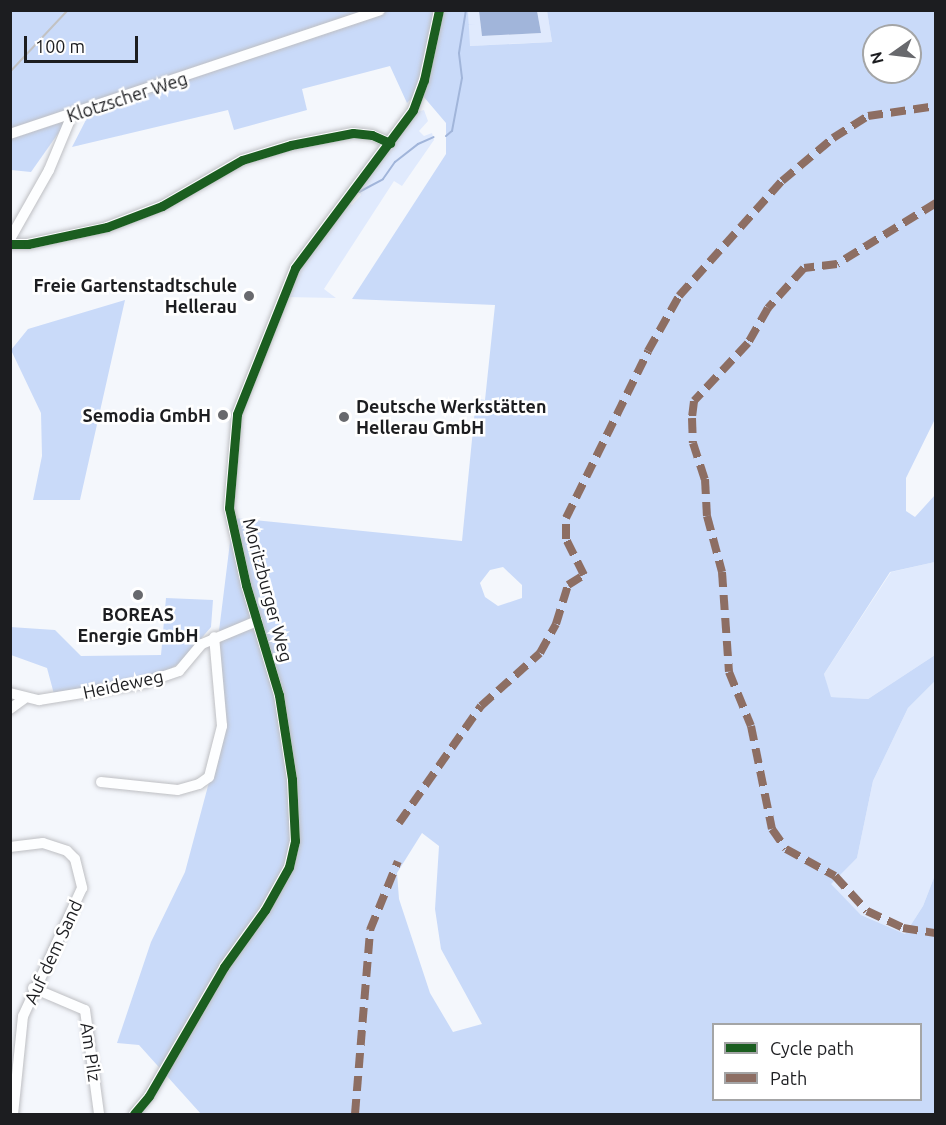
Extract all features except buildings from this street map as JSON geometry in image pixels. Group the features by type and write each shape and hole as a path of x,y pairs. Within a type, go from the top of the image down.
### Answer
{"street":[{"name":"Klotzscher Weg","path":"10,134 380,10"},
{"path":"427,10 438,14"},
{"name":"Moritzburger Weg","path":"134,1114 289,867 295,841 289,758 279,695 257,621 229,508 237,414 295,268 327,220 390,143 418,100 438,14"},
{"path":"10,239 49,170 72,115"},
{"path":"10,244 28,244 108,227 162,206 242,160 291,145 353,133 372,135 390,143"},
{"name":"Heideweg","path":"24,699 39,700 144,683 179,671 202,644 257,621"},
{"path":"101,782 178,790 199,784 209,777 222,726 214,638"},
{"path":"10,693 24,699"},
{"path":"10,709 24,699"},
{"name":"Auf dem Sand","path":"10,846 57,845 75,859 82,875 78,901 33,988 20,1032 13,1114"},
{"name":"Am Pilz","path":"33,988 85,1010 99,1114"}],"shaded area":[{"path":"11,11 468,11 470,46 552,42 547,11 935,11 935,419 906,478 906,511 915,517 935,495 935,562 890,572 824,674 831,697 868,699 935,655 935,681 908,708 873,781 857,858 831,884 861,915 905,934 923,906 935,875 935,1114 201,1114 139,1045 117,1043 151,942 185,872 224,726 218,639 233,518 462,541 476,399 485,400 495,305 352,299 446,154 446,123 423,96 416,94 407,103 390,66 302,89 307,110 234,130 228,110 72,147 90,112 11,130","holes":["503,567 522,585 522,598 498,606 485,597 480,583 490,570","422,833 439,846 435,909 441,949 482,1024 453,1032 430,993 399,899 397,873"]},
{"path":"468,11 479,11 482,36 541,33 537,11 547,11 552,42 469,46"},
{"path":"479,11 537,11 541,33 482,36"},
{"path":"424,110 428,121 419,131 424,136 432,133 434,140 402,186 394,181 324,289 336,298 285,297 292,278 346,201 352,205 361,195 356,189 416,112"},
{"path":"69,118 31,172 11,170 10,136"},
{"path":"125,300 80,500 33,500 42,456 41,413 11,350 28,329"},
{"path":"935,562 935,655 868,699 830,697 824,674 891,572"},
{"path":"166,598 213,600 211,627 181,662 164,673 54,694 47,668 11,655 10,627 55,630 81,656 161,655"},
{"path":"935,681 935,875 923,906 905,934 861,915 830,884 857,858 873,781 908,708"}],"waterway":[{"path":"446,136 452,131 462,78 459,53 466,10"},
{"path":"359,192 383,179 395,162 418,144 434,137"}],"tram line":[{"path":"10,72 68,10"}],"marked path":[{"path":"399,823 481,706 540,653 556,624 568,585 584,575 566,539 566,518 648,351 679,296 782,181 833,138 868,116 936,106"},
{"path":"936,203 837,264 804,268 768,308 748,343 694,401 692,418 693,443 705,479 707,516 722,572 729,672 751,726 772,829 786,849 835,876 867,911 903,928 936,933"},
{"path":"355,1114 370,930 398,861"}],"cycle path":[{"path":"134,1114 149,1096 224,967 265,910 289,867 295,841 292,779 279,695 246,585 229,508 237,414 295,268 413,110 424,80 439,10"},
{"path":"10,244 28,244 107,227 162,206 242,160 291,145 353,133 372,135 390,143"}],"place":[{"name":"Freie Gartenstadtschule Hellerau","path":"249,296"},
{"name":"Semodia GmbH","path":"223,415"},
{"name":"Deutsche Werkstätten Hellerau GmbH","path":"344,417"},
{"name":"BOREAS Energie GmbH","path":"138,595"}]}
